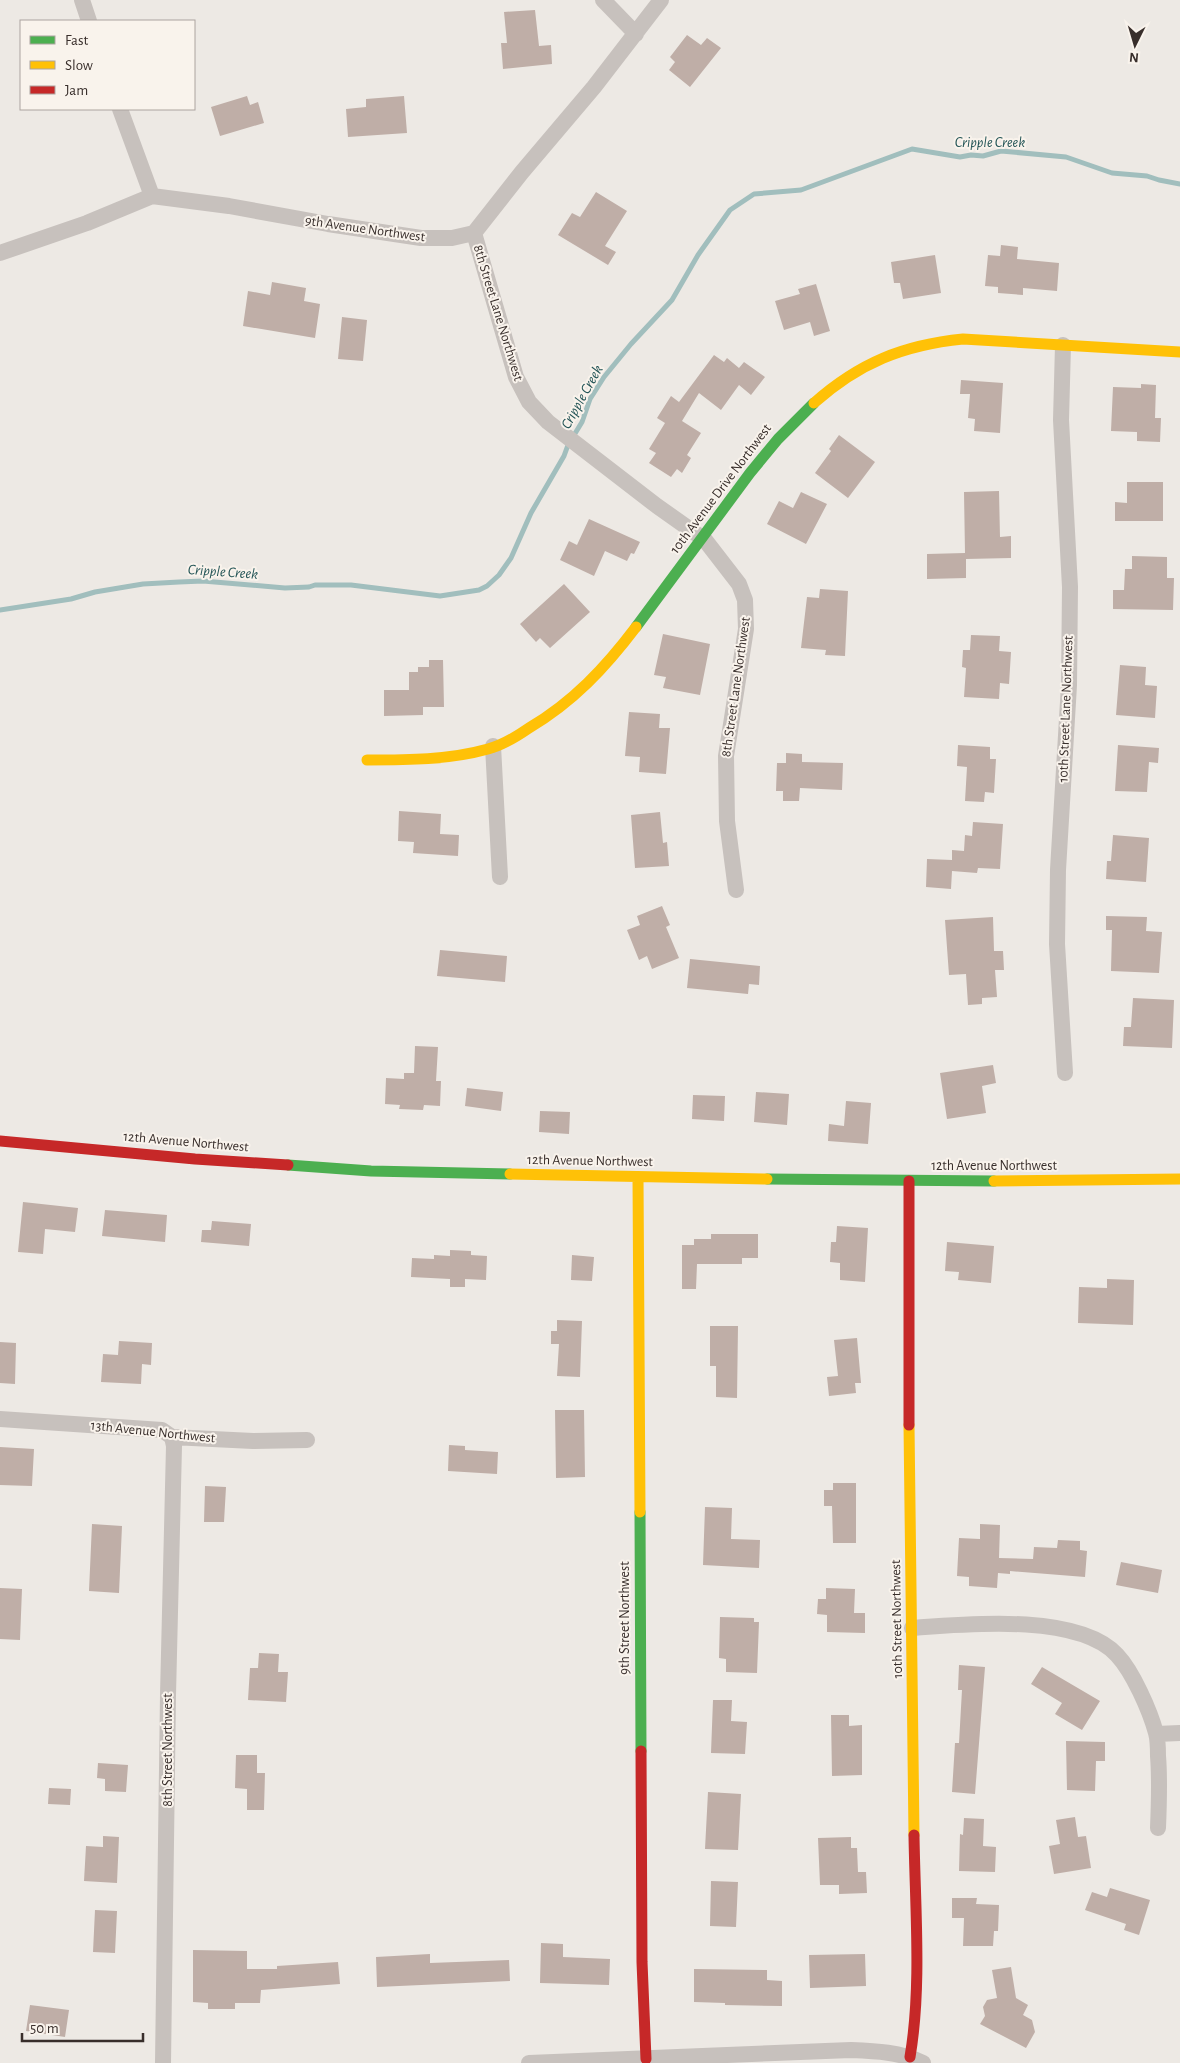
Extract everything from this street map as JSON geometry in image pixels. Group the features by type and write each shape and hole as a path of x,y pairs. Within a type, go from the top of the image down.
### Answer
{"street":[{"path":"82,0 89,20"},
{"path":"603,0 636,34"},
{"path":"474,233 636,34 661,0"},
{"path":"120,110 152,196"},
{"name":"9th Avenue Northwest","path":"0,253 87,223 152,196 229,206 421,238 452,238 474,233"},
{"name":"8th Street Lane Northwest","path":"474,233 516,377 529,402 548,422 657,506 702,537 739,584 746,612 746,629 726,756 727,821 736,890"},
{"name":"10th Avenue Drive Northwest","path":"367,760 437,758 504,743 548,718 569,702 597,677 658,599 767,450 810,406 859,369 909,348 941,341 963,339 992,339 1180,352"},
{"name":"10th Street Lane Northwest","path":"1063,345 1061,420 1070,587 1069,685 1058,870 1057,944 1065,1073"},
{"path":"492,746 500,877"},
{"name":"12th Avenue Northwest","path":"0,1141 195,1159 371,1170 638,1177 909,1181 1180,1179"},
{"name":"9th Street Northwest","path":"638,1177 642,1952 646,2059"},
{"name":"10th Street Northwest","path":"909,1181 908,1364 912,1628 912,1842 917,2060"},
{"name":"13th Avenue Northwest","path":"0,1419 162,1430 172,1437 253,1441 307,1440"},
{"name":"8th Street Northwest","path":"163,2063 168,1695 174,1446 172,1437"},
{"path":"912,1628 961,1625 1034,1626 1068,1629 1098,1640 1117,1654 1127,1668 1144,1701 1157,1734 1159,1772 1158,1828"},
{"path":"1157,1734 1180,1734"},
{"path":"529,2063 851,2050 884,2052 917,2060"}],"building":[{"path":"535,10 539,46 551,45 552,64 503,69 501,43 507,43 504,12"},
{"path":"687,35 701,45 707,38 721,48 690,87 669,70 675,62 670,57"},
{"path":"247,96 250,105 258,102 264,123 220,136 211,107"},
{"path":"404,96 407,133 348,137 346,109 366,107 366,99"},
{"path":"596,192 627,211 605,246 616,252 608,265 558,235 572,213 580,217"},
{"path":"1001,245 1018,247 1017,259 1059,263 1057,291 1023,288 1023,295 998,293 998,287 985,286 988,255 1000,256"},
{"path":"935,255 941,293 903,299 900,283 894,283 891,262"},
{"path":"272,282 306,288 304,301 320,304 315,338 243,326 248,291 270,295"},
{"path":"816,284 830,331 814,336 810,322 784,330 775,301 800,294 798,289"},
{"path":"342,317 367,320 363,361 338,359"},
{"path":"714,355 724,362 727,358 739,368 744,362 765,377 751,395 739,385 721,410 699,393 682,421 701,433 687,455 691,458 682,473 677,469 671,477 649,463 656,453 649,449 665,423 657,418 671,396 679,402"},
{"path":"961,380 1003,383 1000,433 974,431 975,419 968,418 970,394 960,394"},
{"path":"1141,384 1156,385 1155,418 1161,418 1160,442 1137,441 1137,432 1111,431 1113,387 1141,388"},
{"path":"839,435 875,462 848,498 815,473 831,451 829,449"},
{"path":"1127,482 1163,482 1163,521 1115,521 1115,502 1127,503"},
{"path":"999,491 1000,537 1011,536 1011,558 966,559 966,578 927,579 927,554 965,553 964,492"},
{"path":"801,492 827,504 806,544 767,524 779,501 793,508"},
{"path":"589,519 640,542 634,554 631,553 627,561 605,551 594,576 560,560 569,541 577,545"},
{"path":"1132,556 1167,557 1167,578 1174,578 1173,610 1113,609 1113,590 1124,590 1125,569 1132,569"},
{"path":"564,584 590,612 550,648 540,638 536,642 520,624"},
{"path":"820,589 848,591 845,656 825,655 826,650 801,648 807,597 819,598"},
{"path":"663,634 710,644 700,695 663,688 666,677 654,675"},
{"path":"971,635 1000,636 999,651 1011,652 1009,684 1000,683 999,699 964,697 966,668 962,667 963,650 970,650"},
{"path":"429,660 443,660 444,707 423,707 423,715 384,716 384,690 409,690 409,672 418,672 418,667 429,667"},
{"path":"1120,665 1146,667 1145,685 1157,686 1155,718 1116,715"},
{"path":"629,712 660,714 659,728 670,728 666,774 639,772 640,757 625,756"},
{"path":"958,745 990,747 990,759 996,759 994,793 985,792 984,802 965,801 967,767 957,766"},
{"path":"1118,745 1159,748 1158,763 1149,762 1147,792 1115,791"},
{"path":"786,753 802,754 802,762 843,763 842,790 800,788 799,801 783,801 783,791 776,791 777,763 786,763"},
{"path":"399,811 441,814 440,834 459,835 458,856 413,853 414,842 398,841"},
{"path":"660,812 663,843 667,842 669,866 635,868 631,815"},
{"path":"973,822 1003,824 1000,869 978,868 977,873 952,871 951,889 926,887 927,859 952,860 952,850 964,851 965,835 972,836"},
{"path":"1113,835 1149,838 1146,882 1106,879 1107,861 1111,861"},
{"path":"662,906 670,925 666,927 679,958 652,969 647,956 639,960 627,930 640,925 637,916"},
{"path":"1106,916 1147,917 1146,931 1162,932 1159,973 1111,971 1112,930 1106,930"},
{"path":"993,917 994,951 1003,951 1004,970 995,970 997,997 982,998 982,1004 968,1005 966,974 949,975 945,920"},
{"path":"440,950 507,956 505,982 437,976"},
{"path":"690,959 760,966 759,985 749,984 748,994 687,988"},
{"path":"1133,998 1174,1000 1172,1048 1123,1046 1124,1027 1131,1027"},
{"path":"415,1046 438,1047 436,1081 441,1081 440,1106 424,1105 423,1110 399,1109 400,1105 385,1104 386,1078 404,1079 404,1073 414,1073"},
{"path":"993,1065 996,1083 982,1086 986,1113 947,1119 940,1073"},
{"path":"467,1088 503,1092 501,1111 465,1106"},
{"path":"756,1092 789,1094 787,1125 754,1122"},
{"path":"693,1095 725,1096 724,1121 692,1119"},
{"path":"846,1101 871,1103 868,1144 828,1141 829,1124 844,1126"},
{"path":"540,1111 570,1112 569,1134 539,1132"},
{"path":"23,1202 78,1208 75,1232 45,1229 43,1254 18,1252"},
{"path":"105,1210 167,1215 165,1242 102,1236"},
{"path":"212,1221 251,1224 249,1246 201,1242 202,1230 211,1230"},
{"path":"837,1226 868,1228 865,1282 840,1280 840,1263 830,1262 831,1242 836,1242"},
{"path":"711,1234 758,1234 758,1258 742,1258 742,1264 697,1264 696,1289 682,1289 682,1245 694,1245 694,1239 711,1239"},
{"path":"947,1242 994,1246 991,1283 958,1280 959,1272 945,1271"},
{"path":"450,1250 471,1251 471,1255 487,1256 486,1280 465,1279 465,1287 450,1287 450,1279 411,1277 412,1258 434,1259 434,1255 450,1256"},
{"path":"572,1255 594,1257 592,1281 571,1280"},
{"path":"1107,1279 1134,1280 1133,1325 1078,1323 1079,1287 1107,1288"},
{"path":"557,1320 582,1321 580,1377 557,1376 559,1344 551,1344 551,1331 557,1331"},
{"path":"710,1326 738,1326 737,1398 716,1397 716,1366 710,1366"},
{"path":"857,1338 861,1383 855,1383 856,1393 829,1396 827,1377 838,1376 834,1340"},
{"path":"119,1341 152,1343 151,1365 142,1364 141,1384 101,1382 103,1354 118,1355"},
{"path":"0,1342 16,1343 15,1384 0,1383"},
{"path":"555,1410 584,1410 585,1477 556,1478"},
{"path":"449,1445 465,1446 465,1450 498,1452 497,1474 448,1471"},
{"path":"0,1447 34,1449 32,1486 0,1485"},
{"path":"833,1483 856,1483 856,1543 833,1543 832,1506 824,1506 824,1490 833,1490"},
{"path":"205,1486 226,1487 224,1522 204,1522"},
{"path":"705,1507 732,1508 731,1539 760,1540 759,1568 703,1565"},
{"path":"92,1524 122,1526 119,1593 89,1591"},
{"path":"980,1524 1000,1525 999,1558 1033,1559 1034,1547 1057,1548 1058,1540 1080,1541 1080,1550 1087,1551 1085,1577 1010,1571 1010,1574 998,1573 997,1588 969,1586 969,1577 957,1576 959,1538 980,1539"},
{"path":"1121,1562 1162,1570 1158,1593 1116,1585"},
{"path":"0,1588 22,1589 20,1640 0,1639"},
{"path":"826,1588 855,1589 854,1613 865,1613 865,1633 827,1632 827,1615 817,1614 818,1599 826,1599"},
{"path":"720,1617 754,1618 754,1622 759,1622 757,1673 726,1672 726,1659 719,1658"},
{"path":"259,1653 279,1654 278,1672 288,1672 286,1702 248,1700 250,1668 258,1668"},
{"path":"959,1665 985,1667 975,1794 952,1792 955,1743 959,1743 962,1690 958,1690"},
{"path":"1042,1667 1100,1701 1082,1730 1055,1714 1062,1703 1031,1684"},
{"path":"713,1700 732,1700 731,1721 747,1722 745,1754 711,1753"},
{"path":"831,1715 849,1715 849,1726 862,1725 862,1775 832,1776"},
{"path":"1066,1741 1105,1742 1105,1761 1096,1761 1095,1791 1067,1790"},
{"path":"236,1755 257,1755 257,1773 265,1773 264,1810 247,1810 247,1789 235,1788"},
{"path":"98,1763 128,1765 126,1792 105,1791 105,1779 97,1778"},
{"path":"49,1788 71,1789 70,1805 48,1804"},
{"path":"708,1792 741,1794 738,1850 705,1849"},
{"path":"1075,1817 1078,1837 1086,1836 1091,1868 1054,1874 1049,1846 1060,1844 1056,1820"},
{"path":"964,1818 984,1819 983,1846 996,1847 995,1872 959,1871 960,1834 963,1835"},
{"path":"103,1836 119,1837 117,1883 84,1881 86,1846 103,1847"},
{"path":"851,1837 851,1848 857,1848 858,1872 866,1872 867,1893 839,1894 839,1885 820,1885 818,1838"},
{"path":"711,1881 738,1882 736,1927 710,1926"},
{"path":"1110,1888 1150,1900 1139,1935 1124,1930 1126,1924 1085,1910 1092,1892 1107,1897"},
{"path":"952,1898 977,1898 976,1904 999,1905 998,1931 994,1931 993,1946 963,1946 964,1918 952,1918"},
{"path":"95,1910 117,1911 115,1953 93,1952"},
{"path":"541,1943 563,1944 563,1957 610,1959 609,1985 540,1983"},
{"path":"193,1950 247,1951 247,1969 277,1969 277,1966 338,1962 340,1984 261,1990 260,2003 235,2003 235,2009 208,2009 208,2003 193,2002"},
{"path":"430,1954 430,1963 509,1960 510,1981 377,1987 376,1957"},
{"path":"865,1954 866,1986 810,1988 809,1955"},
{"path":"1011,1967 1016,1998 1028,2005 1023,2015 1032,2020 1035,2032 1026,2048 980,2024 985,2016 983,2007 987,2000 997,1998 992,1970"},
{"path":"694,1969 767,1970 767,1980 782,1981 782,2006 725,2005 725,2003 694,2002"},
{"path":"30,2005 69,2010 65,2037 26,2031"}],"waterway":[{"name":"Cripple Creek","path":"0,610 71,599 95,592 143,584 179,582 203,581 285,588 315,585 351,585 440,596 479,590 487,586 499,575 511,558 531,513 564,456 568,445 582,422 590,399 604,377 631,344 672,300 698,255 730,210 754,194 801,190 912,149 960,157 971,155 983,156 1001,151 1066,157 1112,173 1147,176 1180,184"}],"traffic: fast":[{"path":"636,627 750,473 778,439 814,403"},
{"path":"288,1165 371,1171 510,1174"},
{"path":"767,1179 994,1181"},
{"path":"640,1512 641,1751"}],"traffic: slow":[{"path":"814,403 848,377 883,358 901,351 941,342 963,339 1180,352"},
{"path":"367,760 443,757 473,753 504,743 545,718 574,695 600,670 636,627"},
{"path":"510,1174 767,1179"},
{"path":"638,1177 640,1512"},
{"path":"994,1181 1180,1179"},
{"path":"909,1425 914,1835"}],"traffic: jam":[{"path":"0,1141 195,1159 288,1165"},
{"path":"909,1181 909,1425"},
{"path":"641,1751 642,1962 646,2059"},
{"path":"910,2057 914,2030 917,1975 914,1835"}]}
